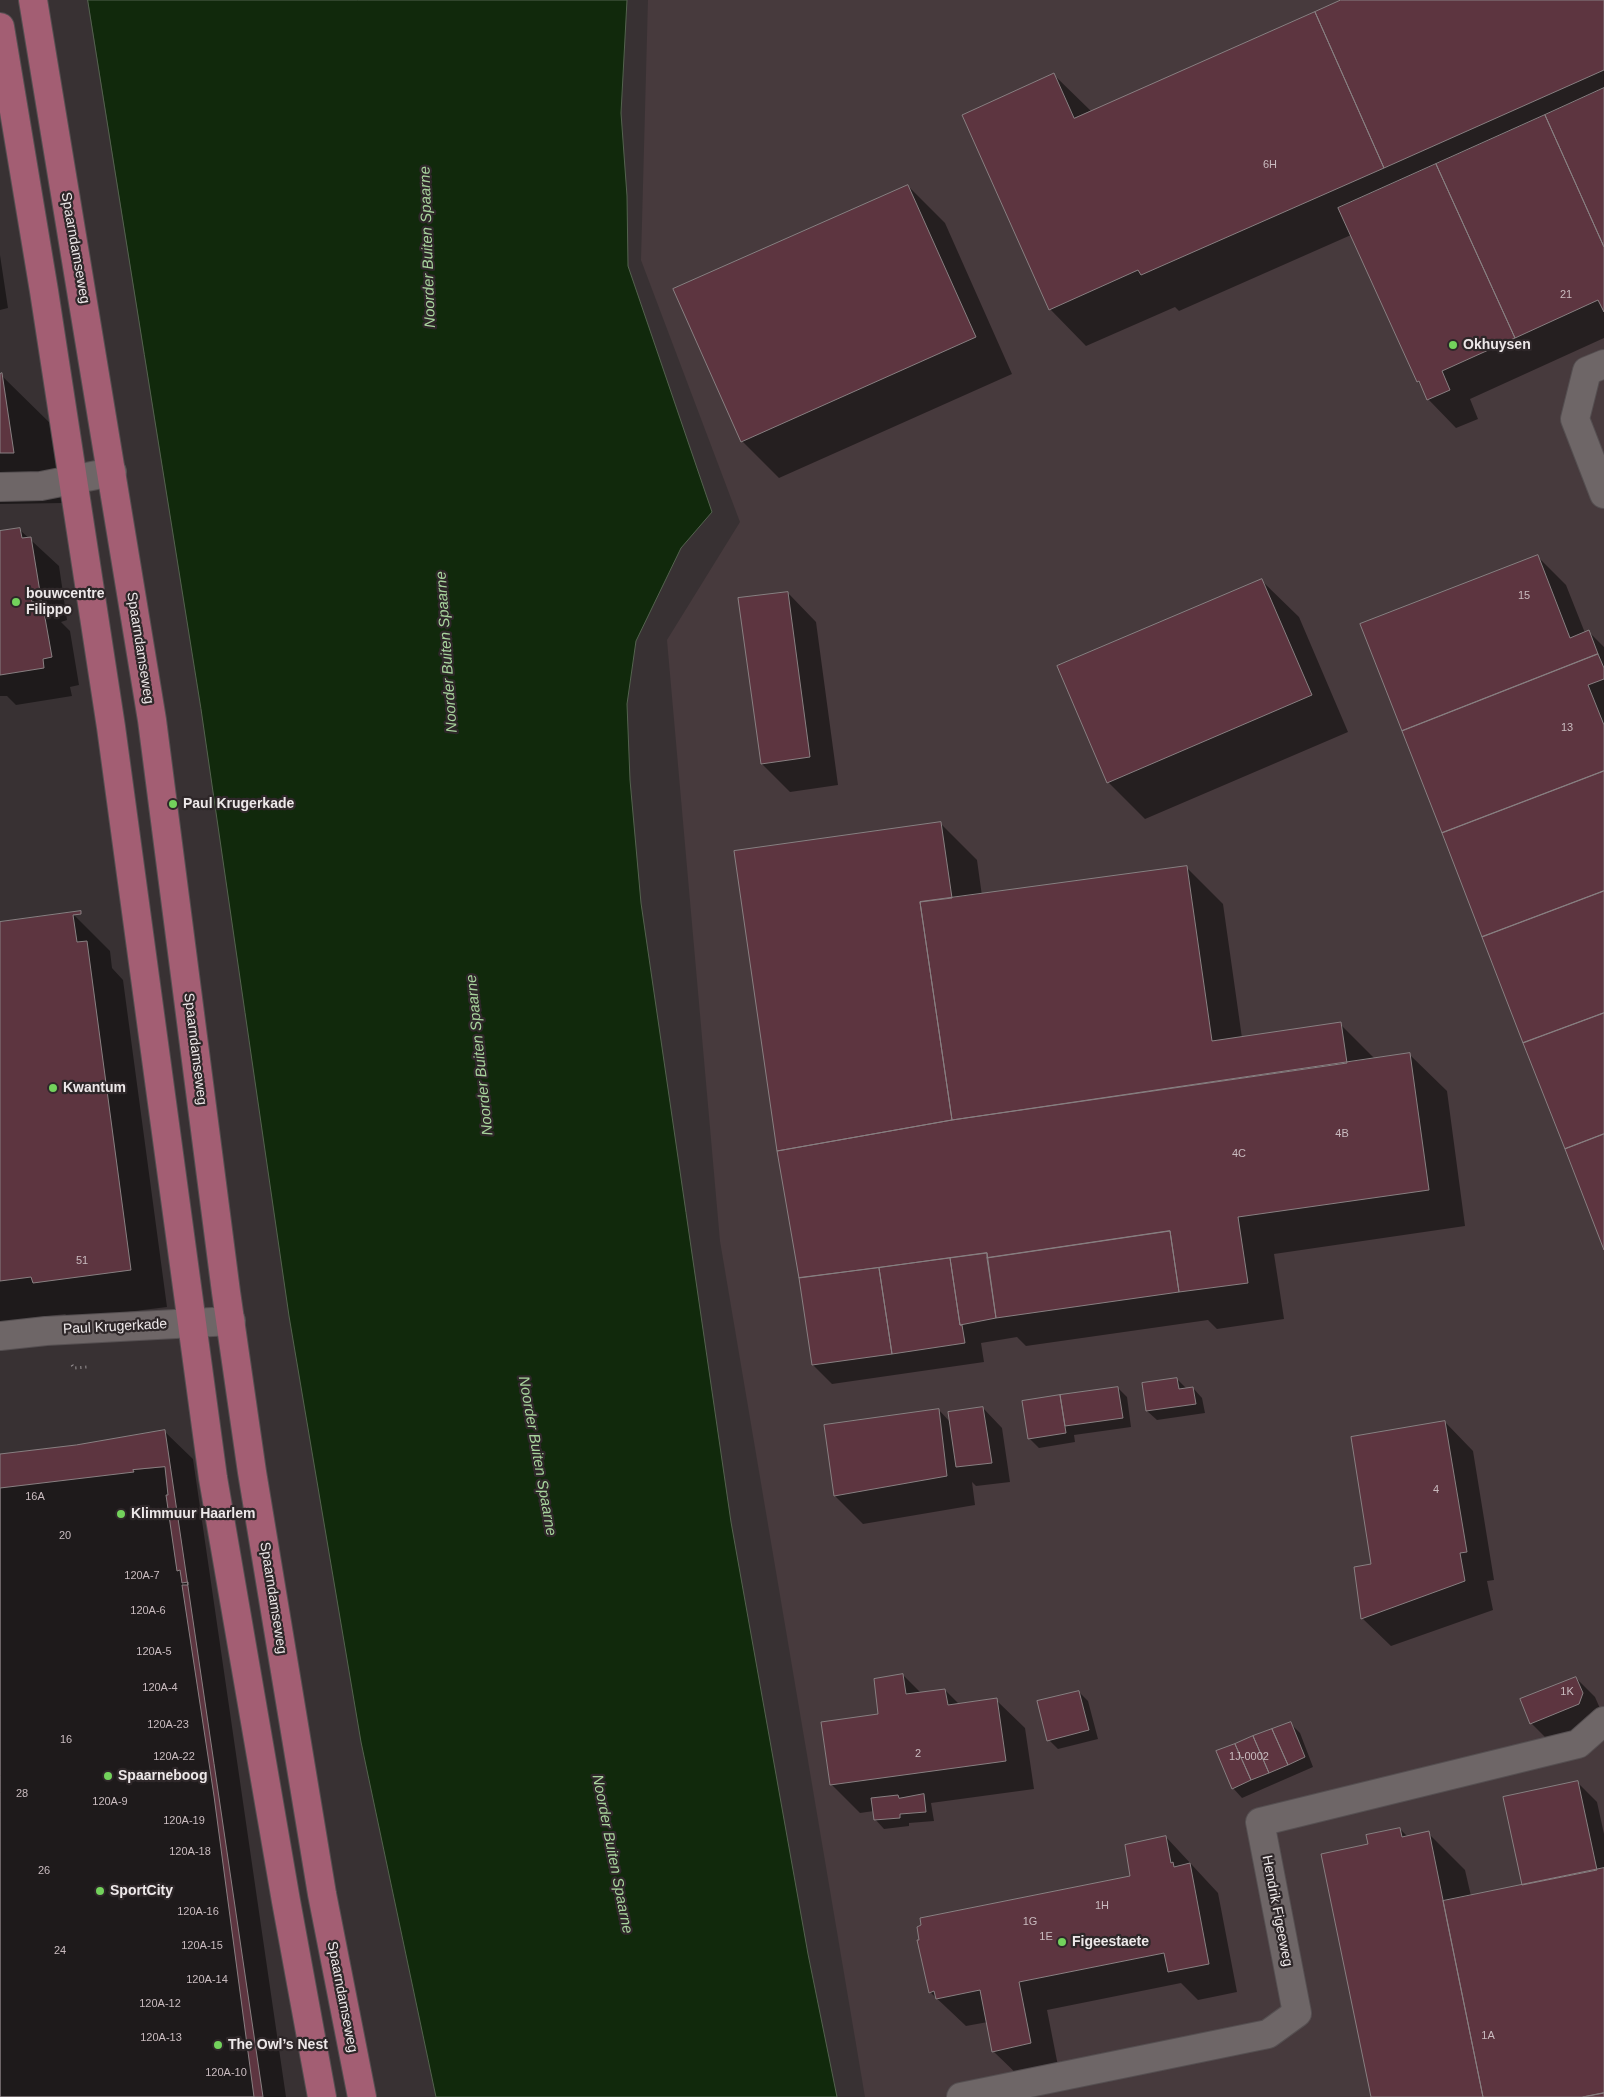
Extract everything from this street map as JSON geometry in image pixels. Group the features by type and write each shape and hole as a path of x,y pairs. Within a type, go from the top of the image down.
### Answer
{"main road":[{"name":"Spaarndamseweg","path":"33,0 152,720 230,1321 254,1481 321,1885 362,2097"},
{"path":"0,27 74,479 114,746 215,1488 286,1901 322,2097"}],"street":[{"path":"1604,364 1587,372 1574,418 1604,494"},
{"path":"0,487 42,486 112,472"},
{"name":"Paul Krugerkade","path":"0,1336 46,1331 230,1321"},
{"name":"Hendrik Figeeweg","path":"961,2097 1268,2034 1298,2013 1260,1822 1578,1744 1604,1720"}],"shaded area":[{"path":"648,0 1604,0 1604,2097 865,2097 720,1241 667,640 740,522 641,260"}],"water":[{"name":"Noorder Buiten Spaarne","path":"88,0 627,0 621,113 627,196 628,266 712,512 681,548 636,641 627,704 630,780 641,903 731,1522 808,1954 837,2097 436,2097 361,1742 289,1316 201,709"}],"building":[{"path":"1341,0 1604,0 1604,70 1384,168 1315,12"},
{"path":"1315,12 1384,168 1141,275 1138,270 1049,310 962,115 1054,73 1074,118"},
{"path":"1604,88 1604,247 1545,115"},
{"path":"1545,115 1604,247 1604,312 1598,300 1515,338 1436,164"},
{"path":"1436,164 1515,338 1442,371 1450,390 1427,400 1419,381 1417,382 1338,208"},
{"path":"908,185 976,337 741,442 673,289"},
{"path":"2,373 14,453 0,453 0,374"},
{"name":"bouwcentre Filippo","path":"20,528 22,538 31,537 40,592 30,594 32,602 42,601 52,657 43,659 44,668 0,675 0,531"},
{"path":"1538,555 1570,638 1589,630 1598,654 1402,731 1360,624"},
{"path":"1262,579 1312,695 1107,783 1057,666"},
{"path":"788,592 810,757 761,764 738,598"},
{"path":"1598,654 1604,668 1604,679 1588,685 1604,725 1604,771 1442,833 1402,731"},
{"path":"1604,771 1604,891 1482,937 1442,833"},
{"path":"941,822 952,898 920,902 952,1120 777,1151 734,851"},
{"path":"1187,866 1212,1041 1341,1022 1347,1063 952,1120 920,902"},
{"path":"1604,891 1604,1013 1523,1043 1482,937"},
{"name":"Kwantum","path":"81,911 81,914 73,915 77,942 87,941 131,1270 33,1283 31,1277 0,1281 0,922"},
{"path":"1604,1013 1604,1134 1565,1149 1523,1043"},
{"path":"1410,1053 1429,1190 1238,1217 1248,1283 1179,1292 1170,1231 987,1258 987,1253 799,1278 777,1151 952,1120"},
{"path":"1604,1134 1604,1250 1565,1149"},
{"path":"1170,1231 1179,1292 996,1318 987,1258"},
{"path":"987,1253 996,1318 960,1325 950,1258"},
{"path":"950,1258 960,1325 962,1325 965,1343 892,1354 879,1268"},
{"path":"879,1268 892,1354 812,1365 799,1278"},
{"path":"1177,1378 1179,1389 1193,1387 1196,1404 1146,1411 1142,1383"},
{"path":"1118,1387 1123,1418 1065,1426 1060,1395"},
{"path":"1060,1395 1066,1433 1028,1439 1022,1401"},
{"path":"983,1407 992,1463 956,1467 948,1412"},
{"path":"939,1409 947,1476 834,1496 824,1425"},
{"path":"1445,1421 1467,1552 1460,1553 1465,1581 1361,1619 1354,1567 1371,1564 1351,1437"},
{"name":"Spaarneboog","path":"165,1430 263,2097 0,2097 0,1454 76,1445"},
{"name":"Spaarneboog","path":"165,1467 168,1495 166,1495 177,1571 180,1570 182,1583 188,1582 188,1585 182,1585 214,1796 254,2097 0,2097 0,1488"},
{"path":"903,1674 906,1694 945,1689 948,1705 997,1698 1006,1761 830,1785 821,1722 878,1714 874,1679"},
{"path":"1576,1677 1583,1693 1579,1704 1530,1724 1520,1699"},
{"path":"1079,1691 1089,1730 1047,1741 1037,1701"},
{"path":"1291,1722 1305,1757 1288,1765 1272,1729"},
{"path":"1272,1729 1288,1765 1269,1773 1253,1736"},
{"path":"1253,1736 1269,1773 1251,1780 1235,1744"},
{"path":"1235,1744 1251,1780 1232,1789 1216,1751"},
{"path":"1578,1781 1597,1870 1522,1885 1503,1797"},
{"path":"924,1794 926,1812 900,1814 900,1818 874,1820 871,1798 898,1795 899,1798"},
{"path":"1400,1828 1402,1837 1429,1831 1483,2097 1371,2097 1321,1854 1368,1844 1366,1835"},
{"name":"Figeestaete","path":"1166,1836 1171,1863 1173,1862 1174,1867 1190,1863 1209,1964 1168,1972 1164,1953 1019,1982 1031,2043 992,2052 980,1990 936,1999 934,1991 929,1993 917,1940 919,1940 917,1927 921,1925 920,1918 1130,1876 1125,1845"},
{"path":"1604,1868 1604,2093 1583,2097 1483,2097 1443,1901"},
{"path":"1604,2093 1604,2097 1583,2097"}],"place":[{"name":"Okhuysen","path":"1453,345"},
{"name":"bouwcentre Filippo","path":"16,602"},
{"name":"Paul Krugerkade","path":"173,804"},
{"name":"Kwantum","path":"53,1088"},
{"name":"Klimmuur Haarlem","path":"121,1514"},
{"name":"Spaarneboog","path":"108,1776"},
{"name":"SportCity","path":"100,1891"},
{"name":"Figeestaete","path":"1062,1942"},
{"name":"The Owl’s Nest","path":"218,2045"}]}
